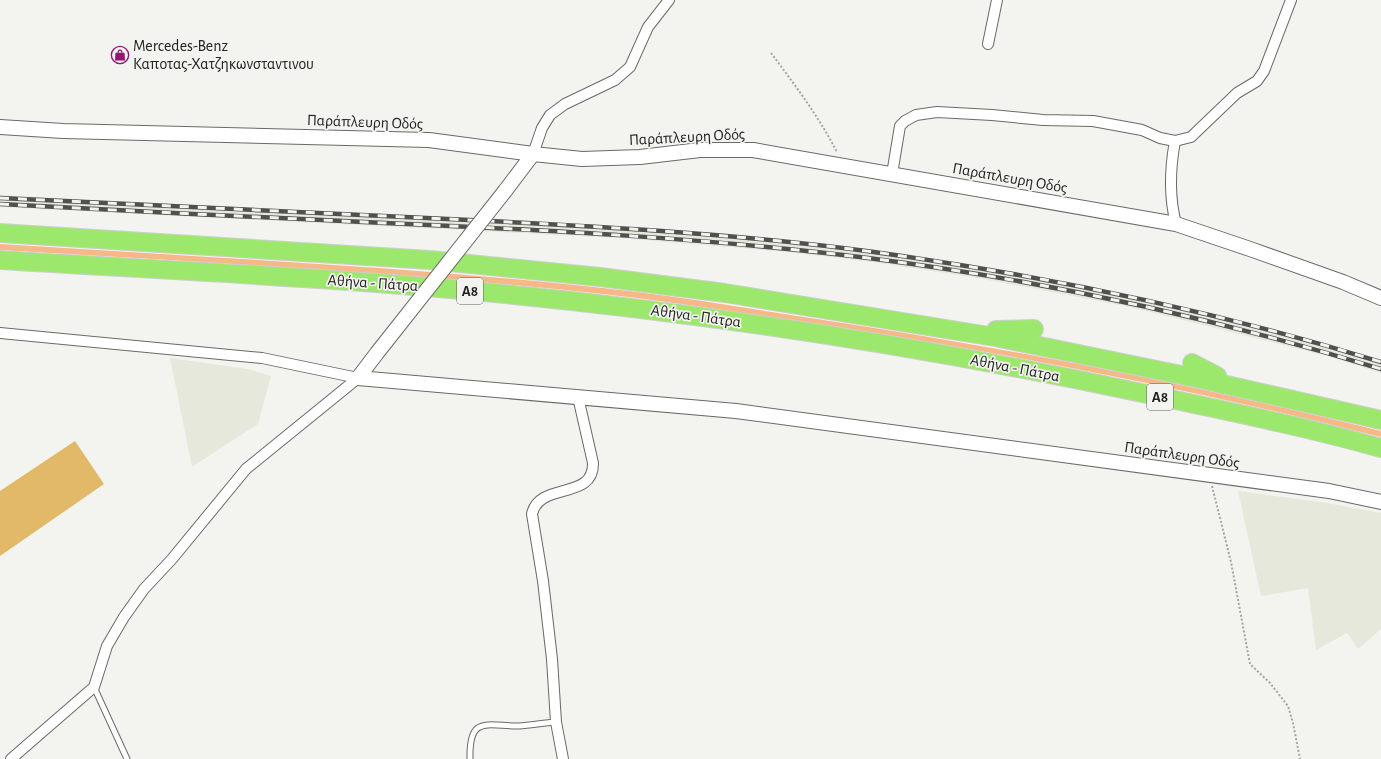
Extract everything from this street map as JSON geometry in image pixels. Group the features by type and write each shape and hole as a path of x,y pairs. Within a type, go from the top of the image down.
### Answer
{"highway":[{"name":"Αθήνα - Πάτρα","path":"0,233 430,260 600,277 725,293 968,332 1100,357 1381,420"},
{"name":"Αθήνα - Πάτρα","path":"0,260 425,287 596,304 722,319 956,357 1042,373 1264,420 1381,448"},
{"path":"968,332 1034,328"},
{"path":"1192,363 1239,387"}],"street":[{"path":"11,759 94,686 107,646 124,617 144,589 172,560 246,469 358,378 533,154 542,128 550,115 566,104 615,80 630,67 648,27 669,0"},
{"path":"988,44 998,0"},
{"path":"892,174 900,126 905,121 916,115 937,112 992,114 1043,120 1093,121 1142,130 1160,138 1175,141 1191,137 1238,93 1257,82 1264,71 1290,0"},
{"name":"Παράπλευρη Οδός","path":"0,126 63,131 429,140 582,159 640,157 700,150 753,150 1176,224 1272,257 1381,298"},
{"path":"1175,141 1171,194 1172,209 1176,224"},
{"path":"0,332 262,358 358,378"},
{"name":"Παράπλευρη Οδός","path":"358,378 736,411 1209,475 1329,492 1381,502"},
{"path":"563,759 556,722 548,619 532,514 536,504 543,497 583,485 592,472 593,463 578,397"}],"lane":[{"path":"94,686 127,759"},
{"path":"470,759 471,737 476,730 485,724 519,726 556,722"}],"path":[{"path":"771,53 795,84 827,133 844,166"},
{"path":"1209,475 1230,562 1250,664 1270,683 1288,706 1300,759"}],"shaded area":[{"path":"0,195 621,227 789,241 873,251 973,265 1132,296 1219,316 1322,343 1381,361 1381,373 1320,354 1130,307 972,277 872,262 787,252 620,238 0,207"},
{"path":"0,244 478,276 557,283 680,298 954,341 1168,382 1381,431 1381,437 1168,387 1025,359 882,334 680,304 557,289 398,275 0,250"},
{"path":"170,358 248,369 271,376 258,424 192,467"},
{"path":"1238,491 1327,503 1381,513 1381,629 1358,649 1347,633 1316,650 1308,588 1261,596"}],"building":[{"path":"75,441 104,484 0,556 0,491"}],"railway":[{"path":"0,198 608,228 715,235 821,245 1003,272 1130,297 1256,327 1381,362"},
{"path":"0,204 626,236 747,245 868,258 998,277 1127,303 1255,333 1381,369"}],"place":[{"name":"Mercedes-Benz Καποτας-Χατζηκωνσταντινου","path":"120,55"}]}
